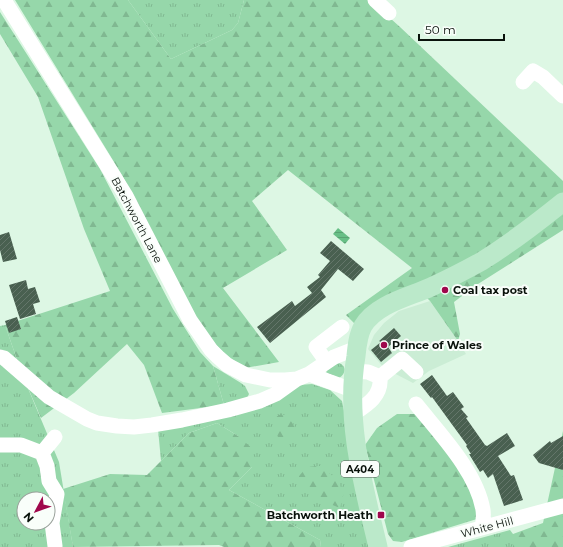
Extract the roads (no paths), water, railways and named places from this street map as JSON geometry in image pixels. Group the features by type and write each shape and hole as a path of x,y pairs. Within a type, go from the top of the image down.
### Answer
{"main road":[{"name":"A404","path":"378,547 362,484 355,441 353,414 353,371 363,326 374,314 391,304 430,288 481,262 516,239 563,202"}],"street":[{"name":"Batchworth Lane","path":"4,0 126,196 190,320 211,350 226,365 246,375 270,380 303,377 352,390"},
{"path":"375,0 389,13"},
{"path":"523,82 533,71 543,77 563,96"},
{"path":"326,361 316,347 342,327"},
{"path":"0,357 4,358 49,396 87,419 98,423 134,427 182,420 249,404 276,394 326,361 357,348"},
{"path":"380,377 402,359 416,372"},
{"path":"353,371 368,372 380,377"},
{"path":"353,414 368,404 377,394 381,384 380,377"},
{"path":"249,404 256,390 257,378"},
{"path":"416,404 455,454 474,485 481,499 483,512 482,528"},
{"path":"42,453 55,437"},
{"path":"0,445 21,445 42,453 52,465 49,481 57,494 52,523 55,546"},
{"name":"White Hill","path":"411,547 563,506"}],"place":[{"name":"Coal tax post","path":"445,290"},
{"name":"Prince of Wales","path":"384,345"},
{"name":"Batchworth Heath","path":"381,515"}]}
